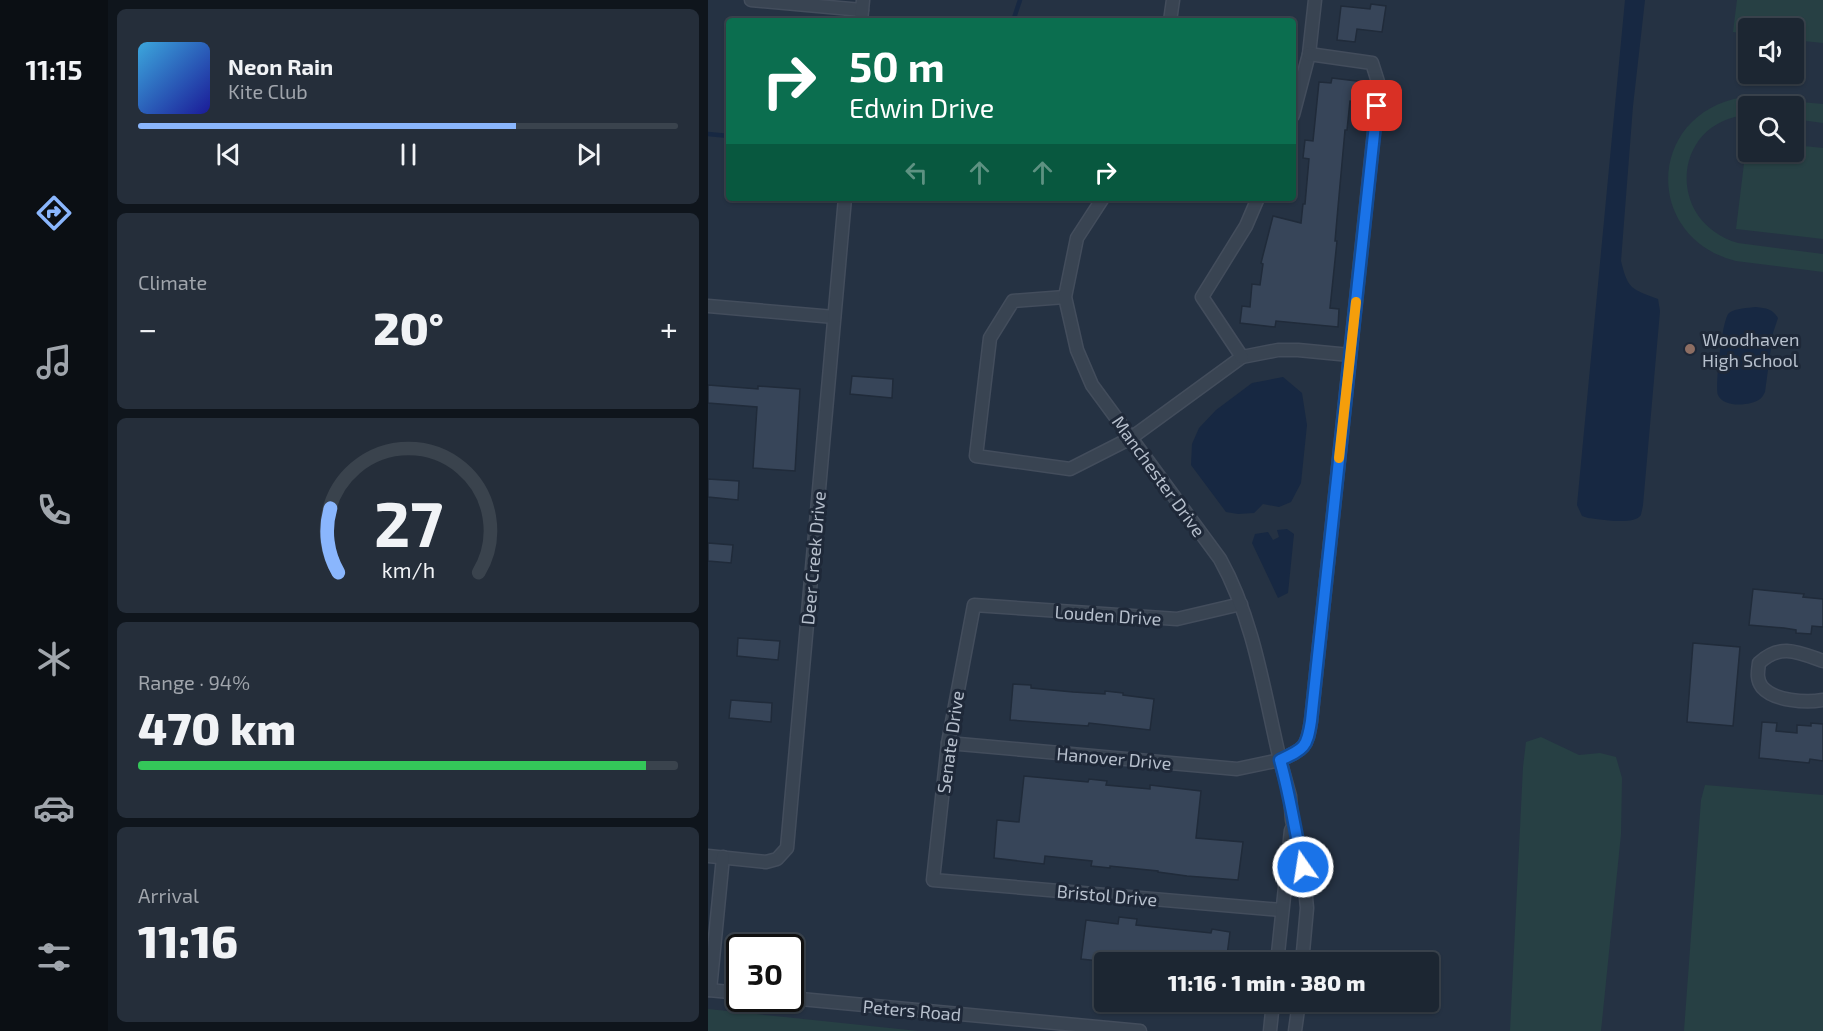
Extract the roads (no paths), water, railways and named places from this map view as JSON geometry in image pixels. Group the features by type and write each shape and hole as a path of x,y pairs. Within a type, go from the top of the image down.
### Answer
{"street":[{"path":"751,0 862,10"},
{"path":"1170,18 1173,0"},
{"path":"1296,104 1309,54 1315,0"},
{"path":"1280,760 1301,750 1308,737 1379,85 1372,63 1309,54"},
{"name":"Deer Creek Drive","path":"708,856 766,862 777,859 786,848 845,201"},
{"name":"Manchester Drive","path":"1101,201 1077,238 1065,297 1077,350 1092,386 1220,559 1232,580 1241,604 1290,796 1292,820"},
{"path":"1242,357 1202,297 1246,226 1257,201"},
{"path":"1065,297 1013,300 990,338 976,456 1070,469 1131,438 1242,357 1278,350 1350,355"},
{"path":"708,306 834,316"},
{"name":"Louden Drive","path":"974,605 1177,619 1241,604"},
{"name":"Senate Drive","path":"933,880 948,743 974,605"},
{"path":"1823,661 1780,650 1769,654 1759,663 1757,676 1761,686 1780,698 1823,700"},
{"name":"Hanover Drive","path":"948,743 1237,770 1280,760"},
{"path":"1277,952 1292,820"},
{"path":"1292,820 1303,867 1307,908 1303,952"},
{"path":"723,857 709,990 726,992"},
{"name":"Bristol Drive","path":"933,880 1281,910"},
{"name":"Peters Road","path":"804,999 1140,1031"},
{"path":"1270,1031 1272,1012"},
{"path":"1295,1031 1298,1012"}],"water":[{"path":"1625,0 1645,0 1633,106 1621,261 1626,278 1632,287 1658,299 1660,311 1641,515 1631,520 1616,521 1582,516 1577,505"},
{"path":"1756,307 1769,310 1778,318 1773,333 1765,392 1756,401 1731,404 1721,399 1717,389 1726,318 1732,311"},
{"path":"1283,377 1302,393 1307,425 1301,483 1291,502 1279,507 1263,504 1254,513 1226,512 1191,465 1192,444 1199,428 1216,410 1252,383"},
{"path":"1287,529 1294,534 1288,593 1278,598 1252,543 1255,534 1268,532 1273,540 1279,537 1277,530"}],"waterway":[{"path":"1014,18 1020,0"},
{"path":"708,134 726,136"}],"place":[{"name":"Woodhaven High School","path":"1690,349"}]}
